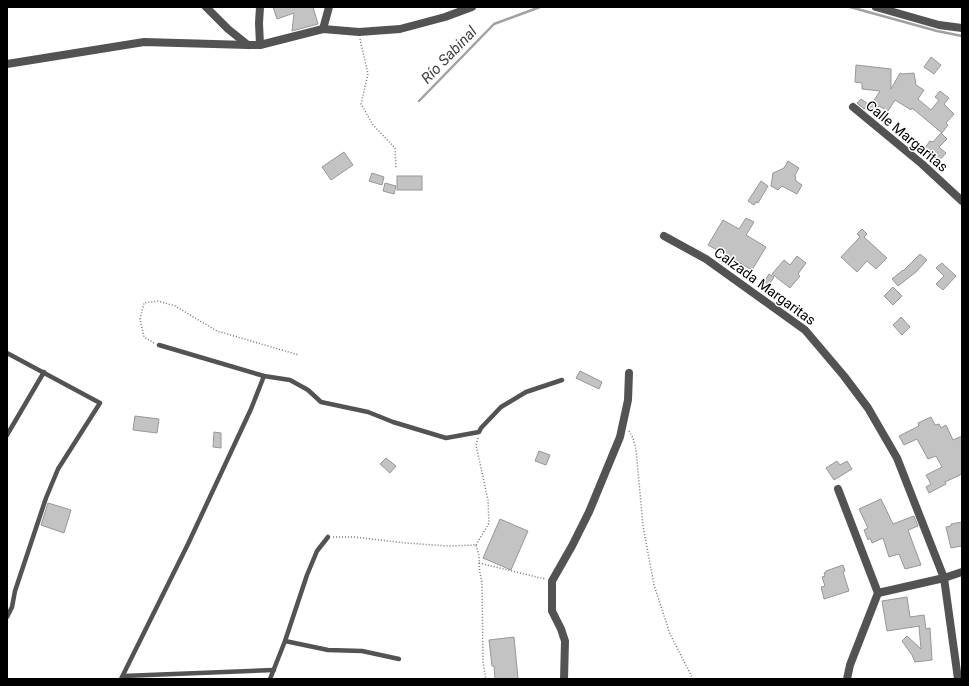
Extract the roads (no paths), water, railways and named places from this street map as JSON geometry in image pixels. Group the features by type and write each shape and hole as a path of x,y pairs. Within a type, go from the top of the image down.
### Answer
{"street":[{"path":"206,7 228,29 248,45"},
{"path":"260,7 260,45"},
{"path":"323,29 329,7"},
{"path":"7,64 144,42 260,45 323,29 359,32 400,29 444,17 472,7"},
{"path":"876,7 939,25 962,28"},
{"name":"Calle Margaritas","path":"853,107 922,164 962,201"},
{"name":"Calzada Margaritas","path":"664,236 706,259 805,330 844,376 868,408 897,458 944,578 958,679"},
{"path":"564,679 565,641 552,611 552,581 589,512 620,436 628,400 629,373"},
{"path":"838,489 878,592 850,665 847,679"},
{"path":"878,592 944,578 962,572"}],"lane":[{"path":"159,346 264,376 290,380 308,390 321,402 368,412 393,422 446,438 480,432 481,428 501,407 526,392 562,380"},
{"path":"7,353 100,403 58,469 46,498 15,591 12,607 7,617"},
{"path":"7,435 44,372"},
{"path":"264,376 251,409 188,544 122,677 274,670"},
{"path":"270,679 317,550 328,537"},
{"path":"285,641 328,650 362,652 399,659"}],"waterway":[{"name":"Río Sabinal","path":"419,101 494,24 540,7"},
{"name":"Río Sabinal","path":"850,7 937,31 962,36"}]}
